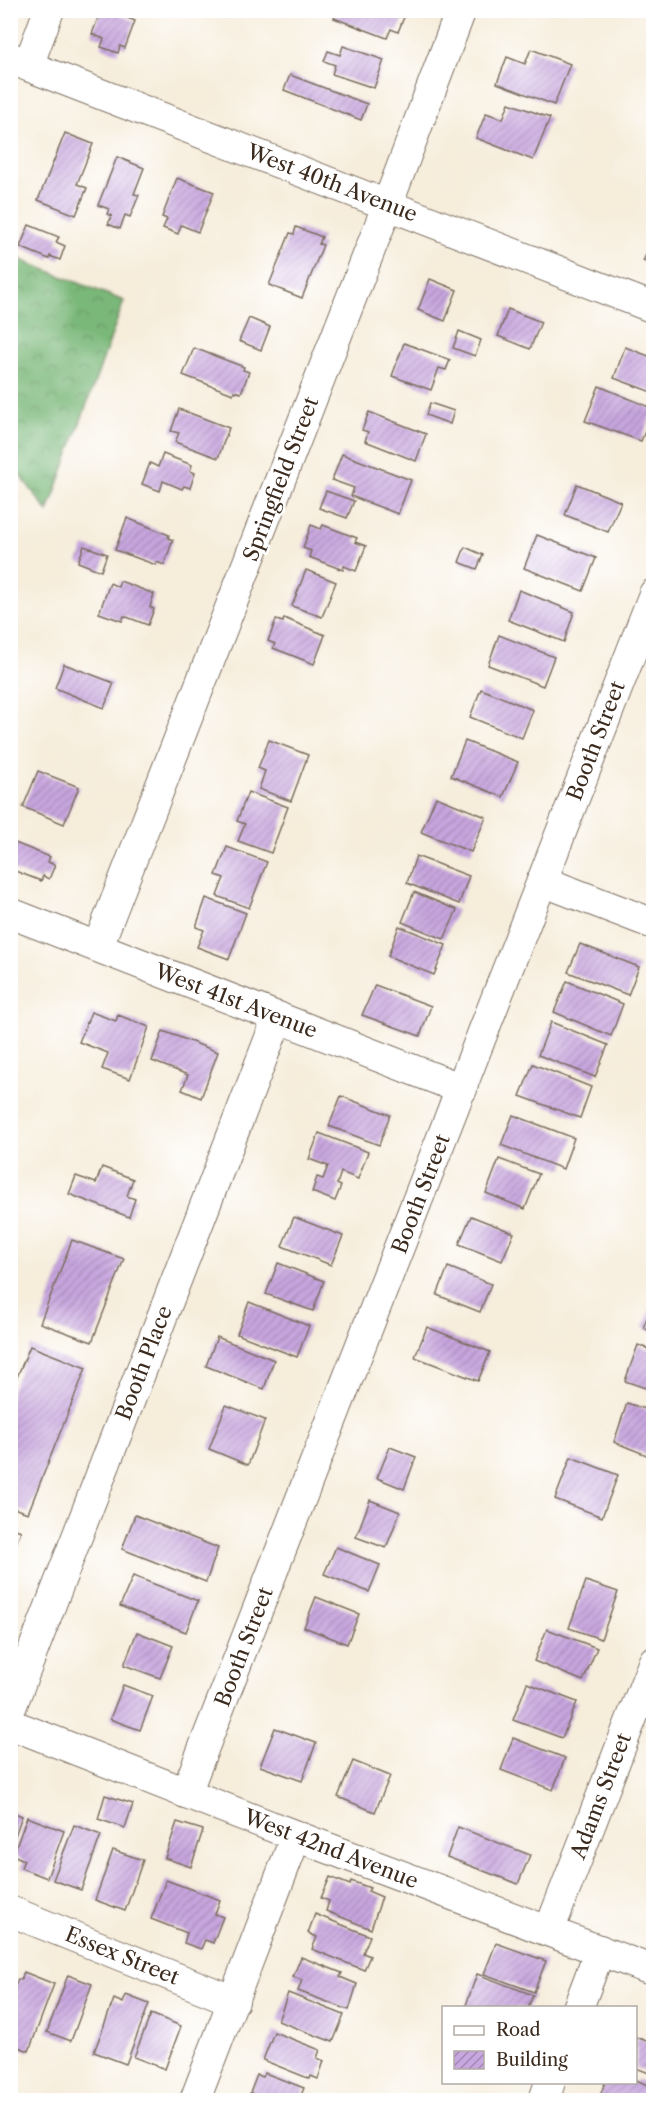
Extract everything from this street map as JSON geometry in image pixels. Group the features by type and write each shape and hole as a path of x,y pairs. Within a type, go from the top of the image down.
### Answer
{"street":[{"path":"19,61 49,10"},
{"name":"Springfield Street","path":"98,946 388,205 461,10"},
{"name":"West 40th Avenue","path":"19,61 654,309"},
{"name":"Booth Street","path":"186,1793 654,594"},
{"path":"542,881 654,924"},
{"name":"West 41st Avenue","path":"10,913 462,1089"},
{"name":"Booth Place","path":"10,1710 278,1017"},
{"name":"Adams Street","path":"549,1931 654,1661"},
{"name":"West 42nd Avenue","path":"10,1724 296,1836 654,1971"},
{"path":"195,2100 296,1836"},
{"name":"Essex Street","path":"10,1911 234,2001"},
{"path":"579,2006 600,1950"},
{"path":"544,2100 549,2084"}],"green space":[{"path":"11,256 124,301 48,512 11,463"}],"building":[{"path":"101,10 107,10 135,21 125,48 120,46 118,53 101,47 104,39 92,34"},
{"path":"337,10 403,10 406,12 398,32 391,29 387,38 334,18"},
{"path":"343,46 384,60 374,88 332,74 335,65 324,61 328,51 340,55"},
{"path":"531,49 570,64 554,105 497,83 507,57 525,64"},
{"path":"290,75 367,104 361,120 284,90"},
{"path":"509,103 550,118 533,160 476,138 486,113 503,119"},
{"path":"65,133 93,144 77,184 87,188 76,215 38,200"},
{"path":"117,157 144,168 134,194 139,195 130,217 125,215 120,229 108,224 112,216 107,214 109,209 98,205"},
{"path":"177,178 214,192 198,232 181,225 178,234 163,228 167,219 162,217"},
{"path":"29,225 59,237 56,242 65,246 60,260 50,256 49,259 20,247"},
{"path":"296,227 322,237 319,244 323,245 302,298 269,285 290,233 294,234"},
{"path":"654,238 654,265 643,261"},
{"path":"430,279 457,290 445,321 418,310"},
{"path":"508,309 541,322 530,349 498,336"},
{"path":"249,318 270,327 261,350 239,341"},
{"path":"459,331 481,340 475,356 453,348"},
{"path":"404,343 450,360 446,370 439,368 431,390 392,376"},
{"path":"625,347 654,358 654,393 614,378"},
{"path":"194,348 244,367 243,370 249,372 241,393 234,391 233,394 183,375"},
{"path":"599,386 654,409 641,441 585,421"},
{"path":"430,403 454,411 450,424 426,415"},
{"path":"179,409 229,428 218,458 175,442 179,433 171,431"},
{"path":"369,412 426,434 416,461 365,441 368,432 362,430"},
{"path":"163,454 192,465 190,471 195,473 190,488 184,486 182,489 163,481 160,491 142,484 150,463 158,467"},
{"path":"342,454 411,480 398,514 351,496 354,488 332,480"},
{"path":"577,484 621,502 608,532 565,515"},
{"path":"326,491 354,501 347,518 319,508"},
{"path":"127,518 169,535 168,538 173,540 164,565 157,562 156,565 115,550"},
{"path":"311,525 321,529 323,525 357,538 355,542 366,546 356,571 344,566 343,570 309,557 311,551 303,548"},
{"path":"537,535 596,558 583,591 524,568"},
{"path":"84,546 107,554 101,571 78,562"},
{"path":"465,547 483,555 477,569 459,562"},
{"path":"306,570 336,582 322,617 292,606"},
{"path":"120,581 154,594 150,607 154,609 148,625 124,616 122,621 99,613 110,583 118,587"},
{"path":"519,590 574,612 564,642 508,620"},
{"path":"284,618 325,635 314,664 273,648 275,644 268,641 276,620 283,622"},
{"path":"499,635 554,657 543,686 488,665"},
{"path":"64,664 114,683 104,708 55,688"},
{"path":"481,689 533,710 522,738 470,717"},
{"path":"269,740 308,755 291,801 259,789 265,771 258,768"},
{"path":"465,741 518,762 503,797 451,776"},
{"path":"38,771 79,787 64,824 23,807"},
{"path":"248,792 288,807 271,853 238,841 245,824 237,821"},
{"path":"436,797 486,817 471,852 421,832"},
{"path":"10,841 50,857 48,862 55,865 49,879 43,876 41,881 10,869"},
{"path":"227,847 267,862 249,908 217,896 224,878 216,875"},
{"path":"416,856 469,876 459,904 407,883"},
{"path":"414,892 457,910 444,939 402,922"},
{"path":"206,898 246,913 229,959 197,947 204,930 196,927"},
{"path":"399,926 446,945 434,975 388,956"},
{"path":"580,944 639,967 628,995 568,972"},
{"path":"567,981 623,1004 611,1036 554,1012"},
{"path":"375,985 431,1006 420,1036 362,1015"},
{"path":"91,1012 116,1021 118,1015 149,1027 130,1079 102,1069 108,1053 79,1042"},
{"path":"551,1022 608,1045 595,1077 538,1055"},
{"path":"163,1031 218,1052 201,1098 182,1090 188,1075 152,1061"},
{"path":"533,1064 591,1087 580,1118 520,1096"},
{"path":"341,1096 390,1115 379,1145 329,1126"},
{"path":"513,1115 574,1138 563,1169 501,1145"},
{"path":"319,1133 368,1152 358,1179 341,1172 337,1184 341,1186 335,1201 312,1192 317,1177 323,1179 328,1166 309,1159"},
{"path":"499,1159 539,1174 525,1209 486,1193"},
{"path":"102,1167 133,1179 127,1196 135,1199 129,1217 69,1194 76,1176 96,1183"},
{"path":"471,1216 514,1233 502,1261 459,1244"},
{"path":"294,1217 343,1236 331,1265 282,1246"},
{"path":"72,1240 124,1259 92,1342 40,1323"},
{"path":"278,1263 324,1281 313,1311 266,1294"},
{"path":"448,1267 491,1284 480,1312 437,1295"},
{"path":"654,1301 654,1332 643,1328"},
{"path":"249,1302 309,1326 297,1357 237,1334"},
{"path":"427,1327 490,1352 478,1381 415,1357"},
{"path":"217,1337 274,1360 264,1389 206,1366"},
{"path":"638,1345 654,1351 654,1391 625,1381"},
{"path":"30,1346 86,1368 28,1513 10,1507 10,1394"},
{"path":"627,1403 654,1412 654,1458 614,1442"},
{"path":"226,1405 265,1420 248,1465 209,1449"},
{"path":"390,1447 416,1457 404,1489 377,1478"},
{"path":"571,1457 618,1475 602,1517 555,1499"},
{"path":"370,1500 400,1512 386,1548 356,1537"},
{"path":"135,1515 218,1548 206,1582 122,1549"},
{"path":"10,1527 21,1531 11,1557 10,1557"},
{"path":"336,1547 380,1565 369,1592 324,1574"},
{"path":"133,1576 198,1601 186,1632 120,1606"},
{"path":"586,1581 618,1592 601,1639 569,1628"},
{"path":"316,1597 359,1614 347,1644 304,1627"},
{"path":"547,1629 597,1648 583,1681 534,1661"},
{"path":"137,1632 173,1646 160,1678 124,1665"},
{"path":"527,1683 577,1702 562,1738 513,1720"},
{"path":"123,1685 153,1696 140,1730 110,1719"},
{"path":"275,1728 316,1743 302,1781 260,1766"},
{"path":"513,1738 565,1758 553,1790 501,1770"},
{"path":"353,1761 390,1776 375,1812 338,1797"},
{"path":"105,1795 133,1804 125,1828 98,1819"},
{"path":"10,1811 22,1816 11,1847 10,1847"},
{"path":"27,1817 64,1831 47,1878 21,1868 24,1860 13,1855"},
{"path":"177,1822 203,1830 191,1867 165,1858"},
{"path":"74,1825 101,1835 81,1890 53,1880"},
{"path":"458,1827 530,1855 518,1884 447,1857"},
{"path":"113,1850 143,1860 125,1911 95,1900"},
{"path":"330,1877 350,1885 351,1881 370,1888 368,1891 382,1897 371,1929 326,1911 329,1901 321,1898"},
{"path":"166,1880 220,1900 215,1914 223,1917 213,1943 205,1940 201,1949 184,1943 187,1933 151,1919"},
{"path":"315,1914 370,1936 363,1953 370,1956 364,1970 312,1949 317,1937 308,1933"},
{"path":"496,1943 546,1961 534,1992 484,1974"},
{"path":"301,1957 342,1973 340,1977 357,1984 349,2010 298,1991 302,1980 293,1977"},
{"path":"24,1972 54,1984 29,2051 10,2044 10,1993 12,1994 18,1979 21,1980"},
{"path":"477,1974 533,1995 529,2006 466,2006"},
{"path":"68,1975 92,1984 71,2041 47,2032"},
{"path":"288,1993 344,2015 333,2042 278,2021"},
{"path":"126,1995 149,2004 126,2064 94,2052 114,1999 123,2003"},
{"path":"151,2014 181,2026 165,2069 134,2057"},
{"path":"274,2032 320,2050 317,2058 324,2061 318,2079 311,2076 310,2079 263,2060"},
{"path":"637,2037 654,2044 654,2075 637,2068"},
{"path":"265,2073 304,2088 299,2100 256,2100 257,2095 250,2093 257,2075 263,2077"},
{"path":"637,2080 654,2088 654,2100 599,2099 604,2084 637,2084"}]}
